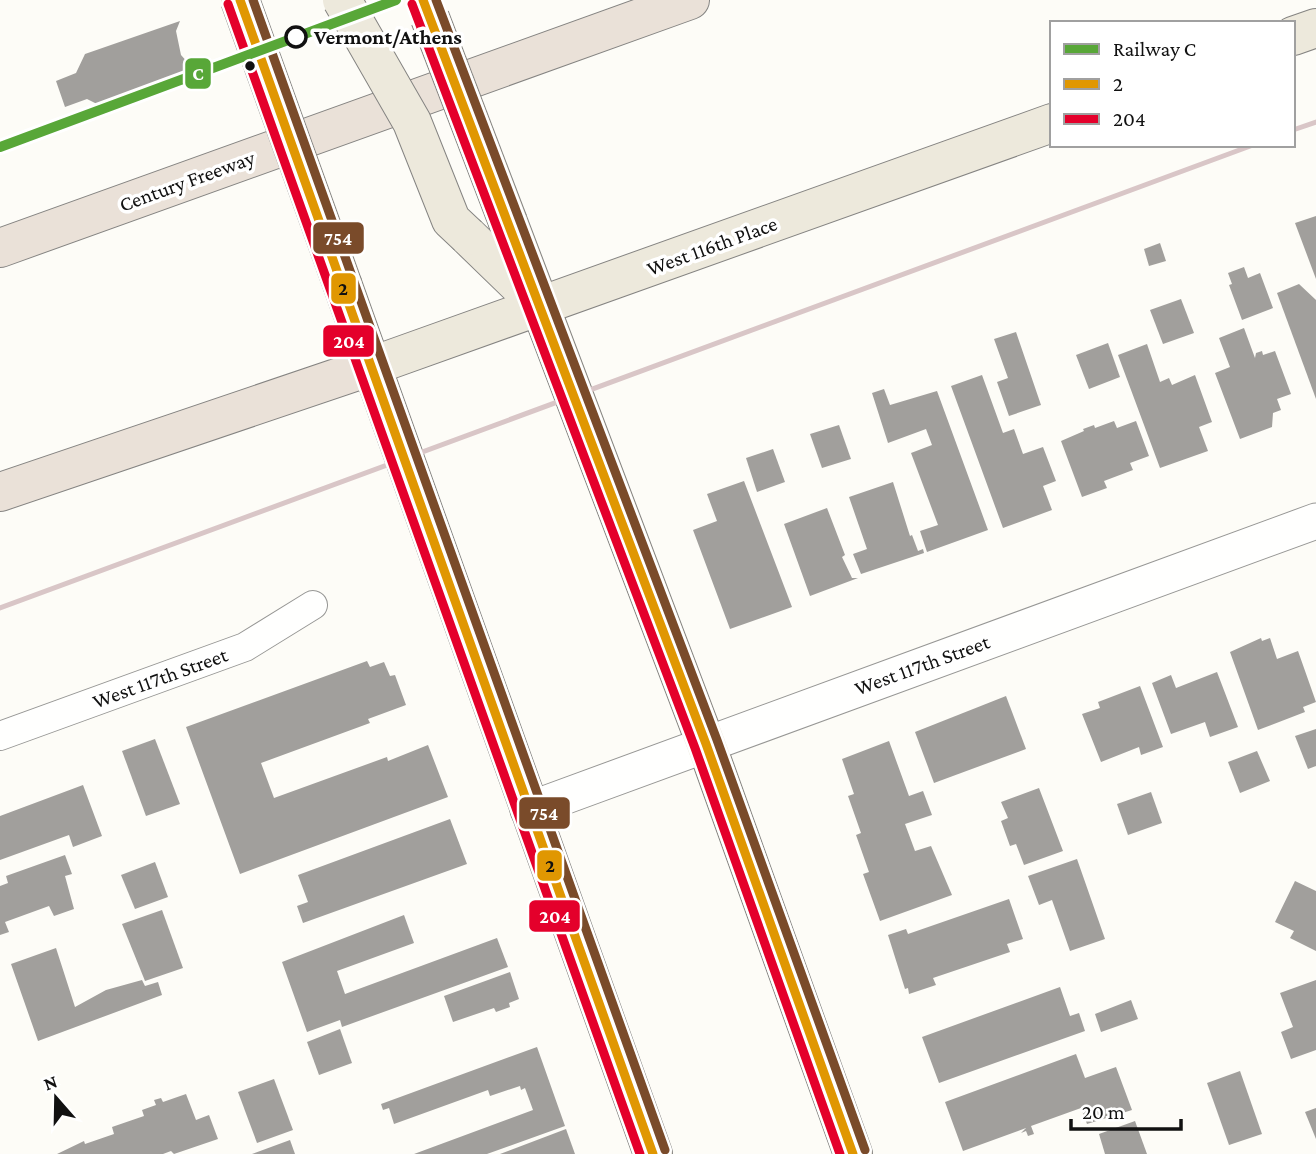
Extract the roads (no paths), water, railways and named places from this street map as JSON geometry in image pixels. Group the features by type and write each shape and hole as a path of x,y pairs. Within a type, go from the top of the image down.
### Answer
{"highway":[{"name":"Century Freeway","path":"0,248 690,0"},
{"path":"0,492 372,366"}],"main road":[{"path":"240,0 653,1154"},
{"path":"342,0 412,122 451,220 542,307"},
{"path":"423,0 706,744 853,1154"},
{"path":"1295,35 1316,28"},
{"name":"West 116th Place","path":"372,366 1050,124"}],"street":[{"name":"West 117th Street","path":"528,810 1316,521"},
{"name":"West 117th Street","path":"0,736 245,647 313,606"}],"railway":[{"path":"1295,129 1316,122"},
{"path":"0,608 1248,147"}],"rail line":[{"name":"C","path":"0,147 396,0"}],"place":[{"name":"Vermont/Athens","path":"296,37"}]}
